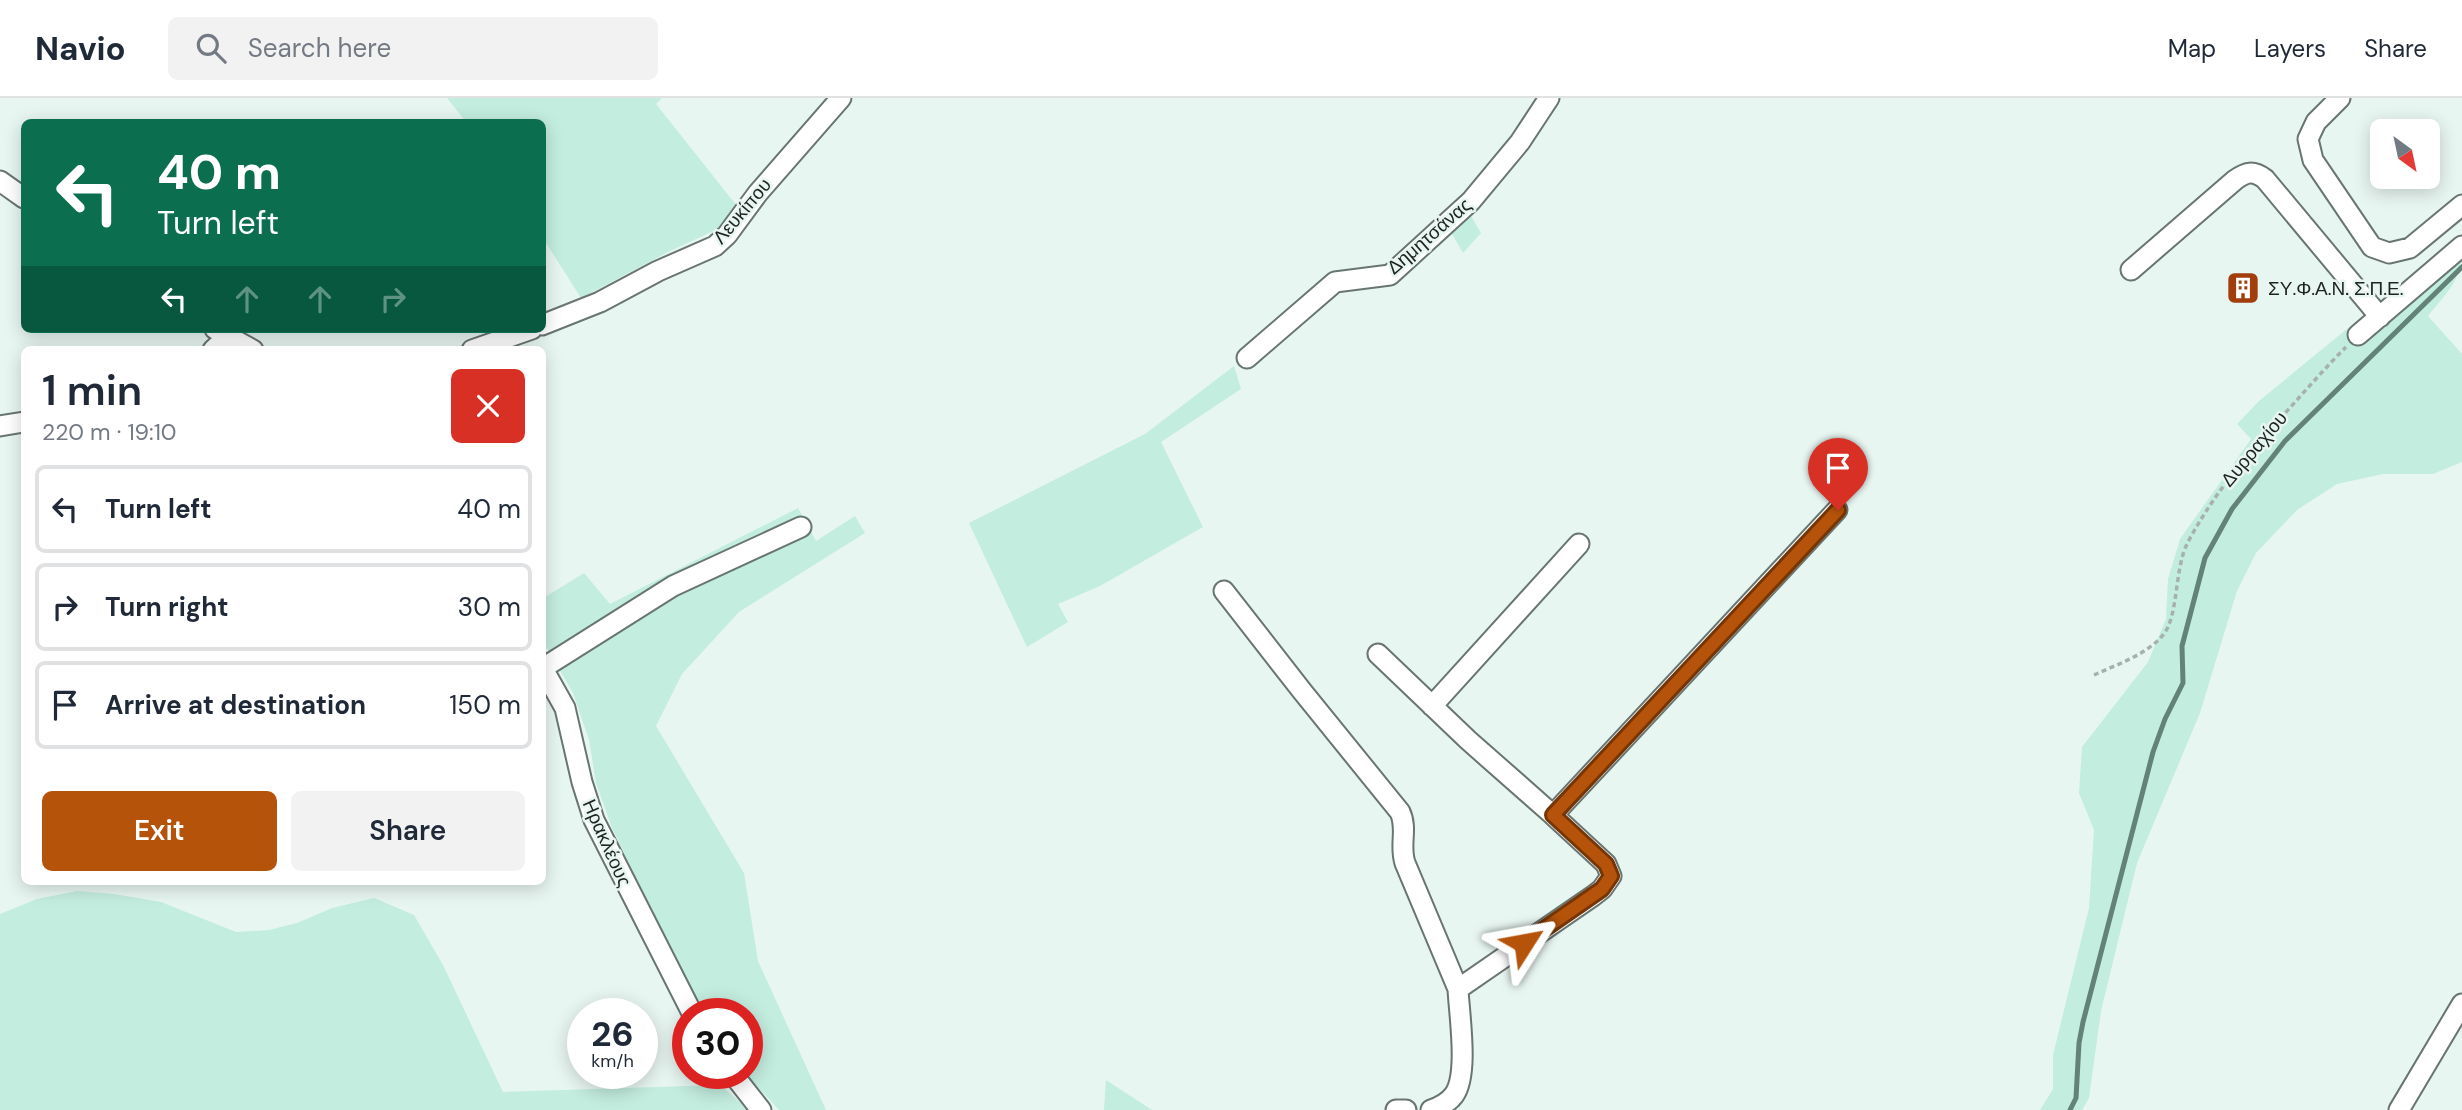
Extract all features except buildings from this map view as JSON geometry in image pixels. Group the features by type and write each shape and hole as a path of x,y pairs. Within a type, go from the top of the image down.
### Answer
{"street":[{"name":"Λευκίπου","path":"546,323 600,302 715,246 727,235 773,174 841,98"},
{"name":"Δημητσάνας","path":"1247,358 1335,282 1391,275 1471,201 1520,142 1549,98"},
{"path":"2340,98 2316,122 2308,139 2313,160 2372,247 2389,253 2410,248 2462,205"},
{"path":"2131,270 2235,180 2251,172 2257,173 2265,179 2380,317"},
{"path":"0,181 21,196"},
{"path":"2358,335 2462,246"},
{"path":"483,346 521,333"},
{"path":"218,339 240,346"},
{"path":"0,426 21,422"},
{"path":"1553,815 1838,510"},
{"path":"546,665 673,586 801,527"},
{"path":"1432,706 1579,544"},
{"path":"1224,591 1400,812 1405,825 1402,848 1405,863 1458,989 1461,1060 1459,1085 1450,1100 1431,1110"},
{"path":"1378,654 1606,864 1611,876 1607,884 1593,896 1458,989"},
{"name":"Ηρακλέους","path":"546,673 565,708 594,820 684,998"},
{"path":"2399,1110 2462,1004"},
{"path":"745,1089 761,1110"},
{"path":"1396,1110 1406,1110"}],"path":[{"name":"Δυρραχίου","path":"2094,675 2150,649 2166,632 2177,574 2187,545 2224,484 2256,444 2358,335"}],"green space":[{"path":"447,98 662,98 656,104 737,206 718,229 581,298 546,243 546,119 464,119"},
{"path":"1471,216 1481,233 1463,253 1451,232"},
{"path":"2462,254 2455,280 2428,316 2462,354 2462,462 2433,474 2383,474 2337,484 2297,510 2256,553 2237,591 2200,713 2137,863 2101,1011 2089,1098 2082,1110 2040,1110 2053,1089 2053,1055 2089,908 2094,830 2079,793 2082,747 2148,662 2166,619 2168,579 2180,539 2251,439 2237,424 2259,401 2348,328 2359,342"},
{"path":"1234,366 1241,389 1161,442 1203,527 1100,586 1058,604 1068,622 1027,647 969,523 1145,434"},
{"path":"798,508 816,541 855,516 865,533 739,612 682,674 656,726 744,873 758,961 826,1110 779,1110 760,1089 763,1089 763,998 694,998 612,828 596,783 589,740 573,693 546,646 546,597 584,573 610,604"},
{"path":"77,891 114,894 161,902 236,932 269,930 297,923 332,908 374,898 414,915 443,965 503,1092 672,1087 672,1089 725,1089 749,1110 0,1110 0,914 37,899"},
{"path":"1106,1080 1152,1110 1104,1110"}],"waterway":[{"path":"2070,1110 2076,1098 2083,1022 2153,752 2165,719 2183,683 2182,646 2205,558 2232,509 2285,441 2462,267"}],"place":[{"name":"ΣΥ.Φ.Α.Ν. Σ.Π.Ε.","path":"2243,288"}],"route":[{"path":"1524,943 1593,896 1607,884 1611,876 1610,870 1599,856 1553,815 1838,510"}]}
